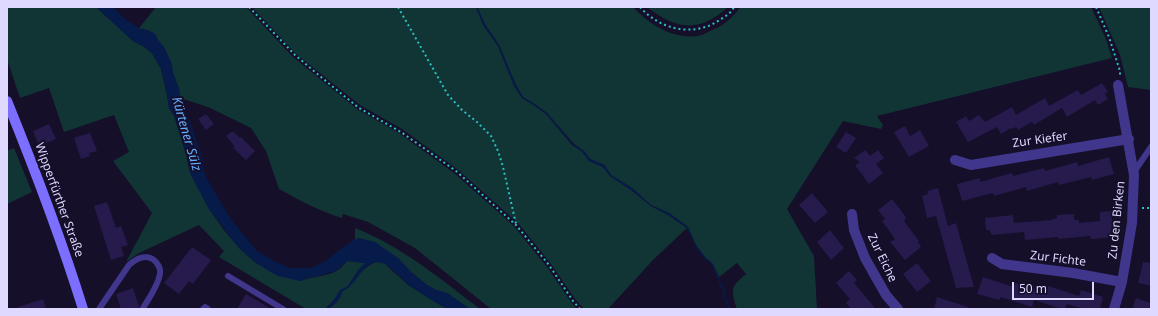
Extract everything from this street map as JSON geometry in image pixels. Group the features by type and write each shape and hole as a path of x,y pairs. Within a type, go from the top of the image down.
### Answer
{"main road":[{"name":"Wipperfürther Straße","path":"7,101 53,217 83,309"}],"street":[{"name":"Zu den Birken","path":"1114,309 1122,282 1132,223 1134,172 1118,85"},
{"name":"Zur Kiefer","path":"955,160 971,165 1129,139"},
{"name":"Zur Eiche","path":"852,214 854,230 865,258 886,295 898,309"},
{"name":"Zur Fichte","path":"992,258 1002,264 1073,273 1122,282"}],"lane":[{"path":"1134,172 1151,147"},
{"path":"99,309 129,265 140,258 148,257 155,261 160,267 161,272 156,286 143,308"},
{"path":"228,276 283,309"},
{"path":"203,309 205,307 208,309"}],"path":[{"path":"249,7 295,55 327,82 359,108 400,132 456,171 516,225 549,264 573,301 580,309"},
{"path":"398,7 448,95 491,136 503,166 516,225"},
{"path":"640,7 659,23 676,29 697,30 716,23 732,11 734,7"},
{"path":"1096,7 1116,56 1120,71 1118,85"}],"green space":[{"path":"7,7 96,7 133,41 152,53 161,69 169,108 174,115 190,173 209,209 224,230 239,248 256,263 300,281 334,272 347,261 366,263 359,269 348,286 325,309 306,309 219,257 224,251 199,225 139,253 126,262 152,213 113,161 129,152 114,115 64,132 49,88 20,98 7,59"},
{"path":"156,7 246,7 293,57 357,109 399,133 454,173 514,226 547,267 577,309 491,309 415,248 368,222 343,214 342,218 325,212 279,189 266,151 251,128 208,107 180,98 178,86 164,49 155,35 139,28"},
{"path":"252,7 476,7 483,25 498,46 514,86 522,98 546,114 572,145 583,152 589,161 603,167 610,176 651,206 687,228 654,259 608,309 584,309 575,299 551,264 518,223 457,169 402,129 360,105 296,54"},
{"path":"477,7 633,7 654,25 670,33 700,36 724,24 738,11 740,7 1091,7 1106,39 1112,58 877,116 883,125 881,129 843,121 787,209 814,256 817,309 737,309 733,289 737,282 746,274 737,263 719,277 713,264 705,257 696,245 688,227 669,213 651,205 632,188 611,175 604,165 590,159 584,151 574,144 547,113 523,97 516,85 499,45 485,24"},
{"path":"647,7 728,7 708,21 688,25 678,24 668,20"},
{"path":"1099,7 1151,7 1151,90 1128,87 1120,55"},
{"path":"14,148 32,192 7,204 7,151"},
{"path":"355,228 372,235 420,264 480,309 470,309 447,293 436,290 427,285 411,272 398,258 359,238 355,240"},
{"path":"376,262 384,263 408,285 447,309 328,309 337,302 342,291 349,286 362,271"}],"water":[{"name":"Kürtener Sülz","path":"96,7 113,7 125,19 139,28 155,34 164,47 172,64 173,73 180,92 180,98 203,160 203,169 207,179 230,218 256,250 289,268 310,268 326,261 352,241 359,238 375,242 398,258 411,272 427,285 436,290 447,293 470,309 458,310 442,306 409,285 385,264 377,262 371,264 362,271 347,289 342,291 336,303 325,309 331,304 340,290 348,286 359,269 365,263 347,261 337,270 300,281 278,276 256,263 239,248 209,209 190,173 186,154 174,116 169,108 161,69 152,53 133,41"},
{"path":"476,7 499,45 516,85 523,97 547,113 573,144 584,151 590,159 605,165 611,175 632,188 651,205 669,213 688,227 696,245 705,257 713,264 722,286 726,290 724,294 731,309 729,309 723,295 724,290 721,287 712,265 704,258 695,246 687,228 651,206 610,176 603,167 589,161 582,152 572,145 546,114 522,98 514,86 498,46 483,25"}],"building":[{"path":"1102,83 1108,92 1105,94 1108,99 1098,105 1095,100 1067,117 1062,108 1034,125 1032,122 1018,130 1016,127 1011,128 1001,134 997,127 968,142 956,122 966,116 969,121 979,115 985,122 1012,107 1016,115 1045,98 1049,106 1078,90 1081,95"},
{"path":"206,114 214,124 206,130 198,119"},
{"path":"49,124 56,139 39,146 33,131"},
{"path":"905,126 910,136 920,130 929,146 909,157 894,132"},
{"path":"231,132 234,132 240,138 241,137 255,151 246,160 233,148 235,147 226,136"},
{"path":"846,132 856,138 846,153 836,147"},
{"path":"90,133 97,151 89,153 90,156 81,159 74,138"},
{"path":"865,150 870,156 878,150 884,158 876,164 883,173 869,184 855,165 860,162 854,158"},
{"path":"1109,157 1114,174 1092,180 1091,177 1059,185 1058,182 1027,191 1026,187 994,196 993,193 962,201 957,184 980,178 980,182 1012,173 1013,176 1044,168 1045,171 1077,162 1078,166"},
{"path":"938,188 948,226 956,223 974,287 956,288 936,216 927,218 922,196 928,194 927,191"},
{"path":"812,193 828,212 815,223 799,205"},
{"path":"892,199 906,217 904,221 919,241 918,242 921,247 905,260 890,242 895,239 882,221 885,219 878,210"},
{"path":"107,202 116,228 121,226 128,245 121,247 124,256 111,260 94,206"},
{"path":"1111,211 1114,237 1091,239 1090,236 1058,239 1058,237 1025,240 1024,232 992,235 989,230 986,230 985,218 1013,215 1014,223 1051,220 1057,218 1057,215 1074,214 1074,220 1079,220 1079,223 1100,221 1100,212"},
{"path":"830,230 844,248 831,260 817,242"},
{"path":"192,247 211,260 193,284 189,281 179,294 164,283"},
{"path":"1143,262 1151,263 1151,286 1138,283"},
{"path":"917,263 931,281 917,292 903,274"},
{"path":"849,271 857,280 854,283 876,309 851,309 846,303 850,299 836,283"},
{"path":"983,277 1014,287 1015,283 1046,293 1048,286 1079,296 1081,290 1103,297 1100,309 1084,309 1067,304 1065,309 1062,309 1034,300 1032,307 1001,297 999,300 977,294"},
{"path":"133,288 139,309 121,309 116,294"},
{"path":"246,294 271,309 237,309"},
{"path":"937,297 968,307 968,309 934,309"},
{"path":"1136,298 1151,303 1151,309 1132,309"},
{"path":"43,299 46,309 18,309 18,307"}]}
